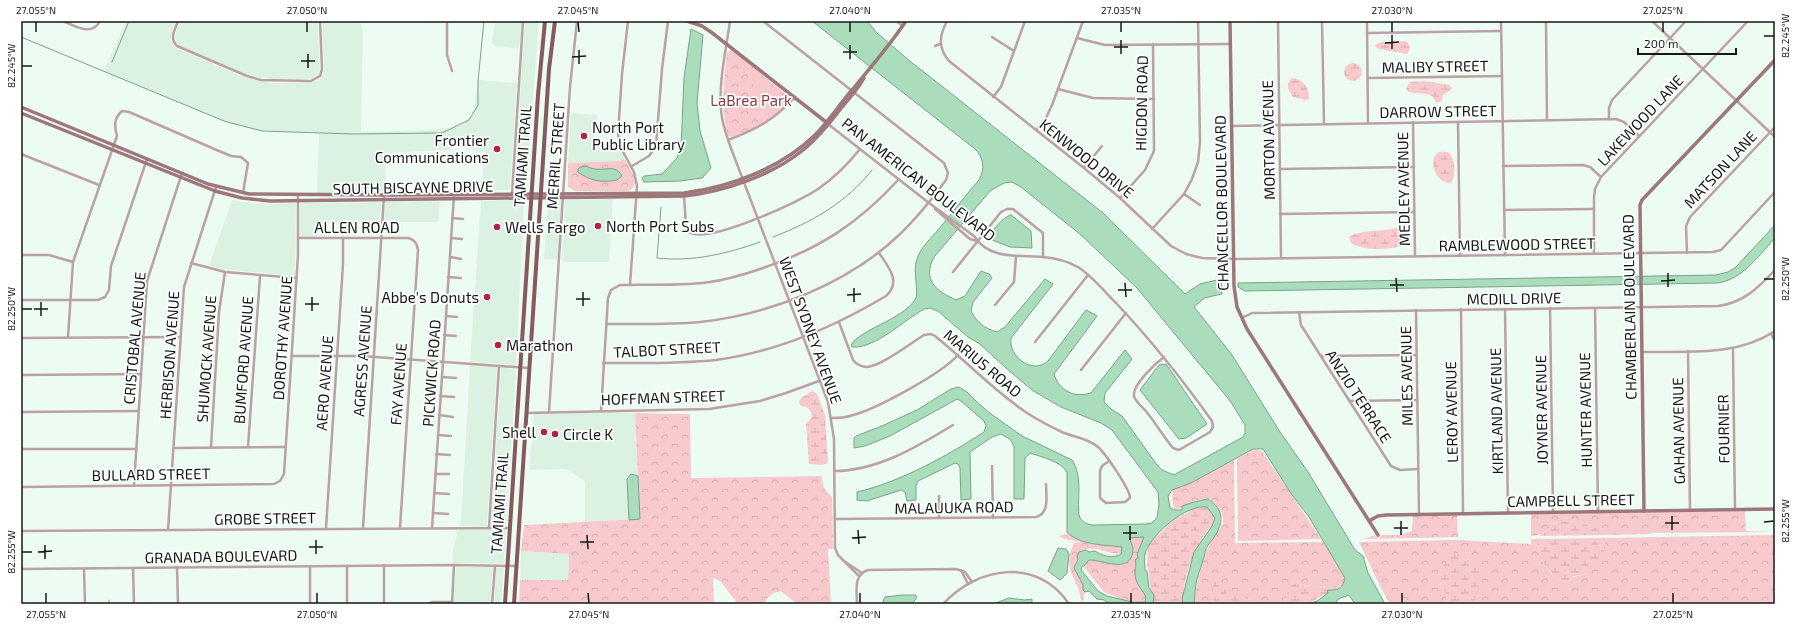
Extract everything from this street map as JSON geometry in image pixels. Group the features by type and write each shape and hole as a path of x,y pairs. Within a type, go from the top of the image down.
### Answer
{"main road":[{"name":"TAMIAMI TRAIL","path":"505,604 538,88 545,21"},
{"name":"TAMIAMI TRAIL","path":"514,604 549,69 554,21"}],"street":[{"path":"63,21 88,30 94,28 100,21"},
{"path":"178,21 173,36 173,41 177,46 247,76 272,81 311,81 320,76 322,69 320,21"},
{"path":"447,21 447,55 452,71"},
{"path":"512,194 524,21"},
{"name":"MERRIL STREET","path":"549,412 572,67 577,21"},
{"path":"628,21 622,74 618,134 621,148 632,166 636,181 637,195 630,285"},
{"path":"632,166 649,156 656,146 662,69 668,21"},
{"name":"PAN AMERICAN BOULEVARD","path":"687,21 706,28 727,44 948,218 974,236 977,242 996,252 1016,257 1043,257 1067,262 1088,275 1126,313 1164,357 1212,421 1213,427 1210,432 1179,450 1173,448 1150,416 1135,400 1134,396 1135,389 1149,370 1164,357"},
{"name":"WEST SYDNEY AVENUE","path":"730,21 721,105 722,117 728,140 828,402 834,439 835,548 836,553 842,559"},
{"path":"606,324 704,322 741,315 789,300 830,283 879,253 905,230 929,203 947,177 947,170 942,162 763,21"},
{"path":"896,21 903,26"},
{"name":"SOUTH BISCAYNE DRIVE","path":"21,107 216,187 243,194 263,196 453,197 684,194 743,180 791,155 828,123 891,43 906,21"},
{"path":"935,46 940,44 941,34 947,21"},
{"path":"994,96 1001,87 1025,21"},
{"path":"1036,130 1049,113 1082,21"},
{"path":"1152,228 1184,194 1195,174 1200,151 1198,21"},
{"name":"CHANCELLOR BOULEVARD","path":"1230,21 1235,294 1242,318 1378,535"},
{"name":"MORTON AVENUE","path":"1278,21 1281,258"},
{"path":"1322,21 1324,123"},
{"path":"1367,21 1368,123"},
{"path":"1501,21 1505,255"},
{"path":"1546,21 1548,120"},
{"path":"1652,21 1775,137"},
{"path":"1609,119 1608,108 1612,100 1686,21"},
{"name":"LAKEWOOD LANE","path":"1594,254 1594,193 1601,177 1748,21"},
{"path":"1367,33 1501,31"},
{"path":"992,37 1014,51"},
{"path":"1077,38 1101,45 1230,44"},
{"name":"KENWOOD DRIVE","path":"940,44 944,55 949,61 1084,168 1120,198 1171,246 1186,254 1208,259 1234,259"},
{"name":"HIGDON ROAD","path":"1120,198 1145,170 1152,158 1155,144 1153,44"},
{"name":"CHAMBERLAIN BOULEVARD","path":"1644,511 1640,253 1640,209 1642,200 1775,60"},
{"name":"MALIBY STREET","path":"1368,78 1502,76"},
{"path":"1058,89 1093,98 1154,99"},
{"path":"728,140 765,124 781,112 795,98"},
{"path":"68,337 73,262 116,136 114,126 122,111 129,112 231,156 241,157 246,160 248,164 243,194"},
{"name":"SOUTH BISCAYNE DRIVE","path":"21,113 215,192 251,199 298,200 384,197"},
{"name":"DARROW STREET","path":"1232,126 1324,123 1609,119 1620,120 1639,136"},
{"name":"MEDLEY AVENUE","path":"1413,122 1415,256"},
{"path":"1458,122 1460,256"},
{"name":"MATSON LANE","path":"1687,253 1686,226 1690,216 1775,127"},
{"path":"1084,168 1102,146"},
{"path":"684,194 686,227 692,234 696,235 723,230 790,205 818,189 841,170 860,149"},
{"path":"21,154 99,185"},
{"path":"21,300 98,300 105,297 109,290 111,266 147,159"},
{"path":"1503,166 1582,165 1590,167 1601,177"},
{"path":"1280,169 1414,167"},
{"name":"CRISTOBAL AVENUE","path":"134,486 148,276 182,173"},
{"path":"601,411 608,298 611,291 620,285 689,284 712,282 740,276 775,264 811,248 847,227 872,207 899,179"},
{"name":"HERBISON AVENUE","path":"168,530 184,286 216,187"},
{"name":"RAMBLEWOOD STREET","path":"1234,259 1713,252 1721,250 1775,192"},
{"name":"SOUTH BISCAYNE DRIVE","path":"453,197 512,194 531,195"},
{"path":"1184,194 1200,205"},
{"name":"DOROTHY AVENUE","path":"280,481 284,474 292,356 298,238 298,196"},
{"name":"AGRESS AVENUE","path":"363,528 384,197"},
{"name":"PICKWICK ROAD","path":"432,528 453,197"},
{"path":"953,272 1005,209 1011,209 1043,233 1043,257"},
{"path":"1504,210 1594,209"},
{"path":"1280,214 1414,212"},
{"path":"452,218 463,219"},
{"path":"948,218 963,233 977,242"},
{"name":"ALLEN ROAD","path":"298,238 408,238 415,242"},
{"name":"AERO AVENUE","path":"326,528 343,238"},
{"path":"451,238 462,239"},
{"name":"FAY AVENUE","path":"400,528 418,250 415,242"},
{"name":"TALBOT STREET","path":"603,363 717,360 756,352 839,322 886,296 891,290 894,281 892,272 879,253"},
{"path":"21,255 49,255 73,262"},
{"path":"995,305 1014,282 1016,257"},
{"path":"450,258 461,258"},
{"path":"191,263 225,272 296,278"},
{"name":"MCDILL DRIVE","path":"1242,318 1252,313 1718,306 1732,303 1753,292 1775,270"},
{"name":"SHUMOCK AVENUE","path":"211,447 219,312 225,272"},
{"path":"1035,342 1088,275"},
{"name":"BUMFORD AVENUE","path":"248,447 260,276"},
{"path":"448,277 461,278"},
{"path":"447,296 460,297"},
{"name":"JOYNER AVENUE","path":"1550,308 1553,512"},
{"name":"HUNTER AVENUE","path":"1595,308 1598,512"},
{"name":"KIRTLAND AVENUE","path":"1505,309 1508,513"},
{"name":"MILES AVENUE","path":"1416,310 1419,514"},
{"name":"LEROY AVENUE","path":"1461,310 1464,514"},
{"name":"ANZIO TERRACE","path":"1299,312 1301,325 1391,466 1400,470 1418,469"},
{"path":"1081,370 1126,313"},
{"path":"446,316 457,316"},
{"name":"MARIUS ROAD","path":"839,322 853,360 862,367 869,367 877,364 926,334 935,336 1019,408 1056,429 1094,444 1100,449 1109,462 1129,491 1130,498 1125,502 1106,503 1100,498 1100,471 1102,466 1109,462"},
{"path":"1642,352 1733,349 1754,343 1775,331"},
{"path":"1771,334 1775,341"},
{"path":"444,335 456,336"},
{"path":"21,338 180,336"},
{"name":"FOURNIER","path":"1733,349 1735,510"},
{"name":"GAHAN AVENUE","path":"1688,351 1690,510"},
{"path":"831,418 851,416 888,400 931,376 958,355"},
{"path":"1321,356 1416,355"},
{"path":"292,356 374,357 530,368"},
{"name":"TAMIAMI TRAIL","path":"489,528 499,366"},
{"path":"21,375 141,374"},
{"path":"442,377 456,378"},
{"name":"HOFFMAN STREET","path":"527,413 683,410 733,406 773,397 819,381"},
{"path":"440,396 454,397"},
{"path":"1349,401 1417,400"},
{"path":"21,412 138,411"},
{"path":"439,415 453,417"},
{"path":"834,471 855,470 873,465 915,446 953,426"},
{"path":"438,435 451,436"},
{"path":"174,448 285,447"},
{"path":"21,450 136,448"},
{"path":"436,454 450,455"},
{"path":"992,466 993,518"},
{"path":"435,474 449,474"},
{"name":"BULLARD STREET","path":"21,487 274,484 280,481"},
{"name":"MALAUUKA ROAD","path":"835,519 1036,517 1041,515 1046,508 1046,484"},
{"path":"434,493 449,494"},
{"path":"939,496 939,518"},
{"name":"CAMPBELL STREET","path":"1369,521 1382,515 1775,509"},
{"path":"433,513 448,514"},
{"name":"GROBE STREET","path":"21,531 510,528"},
{"path":"842,559 862,573"},
{"path":"842,559 859,576"},
{"path":"384,565 384,604"},
{"name":"GRANADA BOULEVARD","path":"21,569 384,565 517,566"},
{"path":"428,604 432,602 452,603 454,565"},
{"path":"310,566 310,604"},
{"path":"347,566 347,604"},
{"path":"492,604 494,566"},
{"path":"177,567 178,604"},
{"path":"84,568 85,604"},
{"path":"134,568 134,604"},
{"path":"857,604 856,585 859,576 871,569 959,569 967,573 972,582"},
{"path":"959,569 964,573 968,584"},
{"path":"943,604 955,593 972,582 999,573 1013,571 1027,573 1048,583 1062,594 1069,604"}],"shaded area":[{"path":"126,21 176,21 171,39 173,45 178,49 246,78 272,83 311,82 319,80 324,69 322,21 361,21 363,32 361,132 429,130 455,127 473,116 478,80 517,83 510,190 482,190 484,153 473,151 471,135 452,137 451,150 385,153 386,192 317,193 319,133 256,130 230,124 104,71"},
{"path":"180,21 318,21 320,72 316,77 311,79 272,79 248,75 178,45 175,36"},
{"path":"495,21 522,21 519,49 495,46 492,44"},
{"path":"525,21 539,21 526,190 514,190"},
{"path":"812,21 867,21 877,33 911,62 1103,213 1185,294 1200,284 1221,279 1222,294 1204,298 1194,307 1232,355 1280,432 1308,472 1355,550 1363,556 1368,573 1385,604 1355,604 1349,595 1338,599 1335,604 1308,604 1317,601 1328,593 1327,590 1339,588 1343,584 1345,578 1309,517 1290,492 1263,449 1253,449 1191,483 1172,490 1168,496 1170,508 1175,510 1182,510 1182,506 1208,499 1214,503 1220,512 1221,522 1219,528 1208,545 1197,579 1194,604 1183,604 1182,599 1194,552 1212,526 1215,518 1207,507 1199,507 1189,510 1179,516 1161,530 1148,546 1145,554 1145,570 1147,572 1149,588 1154,595 1153,604 1110,604 1104,600 1097,599 1089,591 1085,592 1083,590 1083,585 1074,568 1079,552 1086,550 1089,552 1095,551 1111,557 1121,554 1122,547 1085,542 1078,540 1067,532 1067,472 1060,465 1050,460 1030,453 1025,458 1024,499 1014,499 1014,446 1010,439 1001,434 992,437 970,452 971,499 961,500 960,468 958,464 955,463 918,481 916,485 916,500 907,501 905,492 901,490 867,501 857,500 857,492 890,482 923,467 984,432 986,426 984,421 957,399 890,436 865,446 854,448 854,438 856,436 917,410 951,389 959,387 967,392 991,414 1022,436 1072,460 1079,480 1079,515 1081,520 1085,523 1094,525 1146,524 1152,523 1157,518 1159,504 1158,492 1112,430 1101,423 1061,407 1032,390 980,344 968,337 938,311 930,308 924,309 880,339 861,346 852,347 851,345 863,334 891,319 909,307 915,300 917,292 915,270 917,259 921,251 981,176 983,164 978,152","holes":["1012,182 1021,187 1080,234 1137,288 1231,402 1245,425 1245,434 1243,437 1174,475 1162,470 1122,416 1111,409 1104,402 1105,393 1132,359 1125,350 1091,393 1079,395 1073,394 1063,389 1056,380 1054,374 1097,316 1086,310 1048,361 1042,365 1029,365 1023,362 1013,352 1011,338 1053,284 1045,279 1005,327 997,332 988,329 981,324 971,311 973,302 992,278 989,274 981,271 965,296 956,300 937,289 930,278 931,265 934,257 990,191 1004,183","1144,537 1137,554 1138,558 1135,560 1135,577 1146,597 1145,602 1132,602 1107,596 1098,591 1081,570 1082,566 1084,566 1089,560 1115,564 1127,562 1131,557 1133,549 1130,538"]},
{"path":"691,29 703,35 697,103 700,131 711,168 702,178 680,181 644,182 642,178 644,176 662,174 677,158 681,148 684,78"},
{"path":"571,113 597,115 595,141 617,141 624,159 620,161 568,163"},
{"path":"586,166 598,169 615,169 622,176 617,180 612,181 592,179 578,172 580,167"},
{"path":"613,199 609,262 562,262 565,200"},
{"path":"232,200 257,204 296,203 295,276 221,269 209,266"},
{"path":"524,200 516,365 470,362 481,201"},
{"path":"548,200 561,200 558,259 544,259"},
{"path":"440,201 438,222 384,222 385,202"},
{"path":"381,202 380,222 319,223 319,236 300,237 300,203"},
{"path":"1011,215 1031,231 1032,248 1010,247 990,239 990,236 998,225 1005,218"},
{"path":"1775,225 1775,238 1750,266 1735,277 1718,283 1245,291 1238,287 1238,283 1716,275 1728,272 1736,267"},
{"path":"1166,364 1207,424 1186,438 1179,439 1140,390 1159,365"},
{"path":"470,365 497,367 487,526 459,526 461,523"},
{"path":"501,368 516,369 506,526 491,526"},
{"path":"601,412 635,413 638,476 635,475 627,477 629,520 585,522 585,481 566,469 529,470 534,414"},
{"path":"631,474 638,476 640,519 629,520 627,479"},
{"path":"506,529 504,564 453,563 453,551 458,530"},
{"path":"1058,548 1066,549 1069,554 1067,573 1060,580 1048,571"},
{"path":"521,551 569,554 568,581 520,580"},
{"path":"456,567 493,567 490,604 453,604"},
{"path":"496,568 504,568 501,604 494,604"},
{"path":"915,595 917,597 912,604 882,604 885,597"},
{"path":"1009,598 1025,600 1032,599 1032,604 993,604"}],"green space":[{"path":"1406,41 1410,47 1407,54 1379,49 1374,46 1381,42"},
{"name":"LaBrea Park","path":"732,50 791,98 786,105 764,123 739,135 731,137 728,136 726,126 723,94 727,52"},
{"path":"1353,63 1359,66 1362,72 1359,78 1353,81 1347,78 1344,72 1347,66"},
{"path":"759,77 784,97 784,100 759,121 750,105 750,94"},
{"path":"1292,78 1305,84 1309,99 1306,100 1293,97 1288,87 1288,83"},
{"path":"1424,81 1450,85 1452,89 1443,95 1442,101 1436,103 1432,96 1408,92 1406,88 1410,82"},
{"path":"1448,152 1453,158 1454,162 1454,176 1451,183 1440,179 1434,170 1433,165 1433,160 1438,153"},
{"path":"624,159 631,169 635,181 633,188 628,191 575,191 568,187 568,163 619,161"},
{"path":"1404,228 1407,233 1401,246 1382,249 1368,249 1351,243 1349,237 1359,233"},
{"path":"812,391 817,394 825,415 828,463 822,465 809,464 806,424 812,417 809,409 801,406 799,402 801,398"},
{"path":"635,413 690,414 691,478 821,476 824,488 832,497 833,549 828,549 831,604 797,604 781,591 767,598 765,604 738,604 720,581 713,578 714,604 519,604 520,580 568,580 569,554 521,551 524,525 640,519"},
{"path":"1253,450 1262,451 1321,539 1238,541 1237,459"},
{"path":"1234,455 1235,543 1326,542 1342,568 1345,581 1343,585 1335,589 1329,587 1313,587 1291,584 1287,591 1285,604 1261,604 1241,596 1228,596 1219,580 1213,575 1209,574 1215,594 1213,604 1195,604 1199,575 1211,541 1223,524 1223,516 1210,499 1191,502 1183,508 1175,509 1172,495 1175,486 1194,482 1198,477 1202,477 1205,472"},
{"path":"1202,506 1209,508 1216,519 1206,532 1195,552 1184,586 1183,604 1153,604 1154,599 1150,586 1147,563 1148,545 1174,519 1186,514 1194,507"},
{"path":"1745,511 1746,531 1775,532 1605,535 1603,530 1563,521 1554,523 1543,534 1531,536 1531,514"},
{"path":"1457,515 1458,537 1363,539 1376,535 1378,538 1381,536 1380,535 1400,535 1412,531 1413,516"},
{"path":"1564,521 1603,530 1605,535 1539,536 1555,523"},
{"path":"1070,533 1117,543 1124,548 1122,553 1088,549 1079,555 1076,560 1076,565 1085,586 1082,603 1069,565 1070,552 1074,543 1081,542 1064,539 1059,536"},
{"path":"1145,535 1138,558 1136,576 1137,582 1144,592 1147,601 1126,601 1104,592 1084,567 1085,562 1094,557 1098,560 1131,555 1133,547 1127,538"},
{"path":"1775,535 1775,604 1473,604 1480,582 1469,559 1461,562 1458,558 1446,559 1443,568 1438,573 1446,593 1447,604 1390,604 1359,542 1458,540 1531,544 1531,539 1534,539 1541,552 1541,560 1550,572 1554,577 1567,583 1571,577 1586,574 1592,570 1603,554 1605,538"},
{"path":"1605,538 1604,554 1600,563 1585,574 1571,577 1567,583 1562,586 1541,560 1541,552 1534,539"},
{"path":"1453,552 1462,562 1471,559 1477,561 1481,572 1481,577 1473,604 1447,604 1446,593 1441,586 1438,573 1443,568 1447,554"},
{"path":"1213,572 1224,584 1228,596 1241,596 1261,604 1213,604 1215,594 1209,574"},
{"path":"1290,584 1313,587 1329,587 1335,589 1307,604 1285,604 1287,591"}],"waterway":[{"path":"112,62 129,21"},
{"path":"21,37 224,121 262,131 353,134 442,133 469,120 478,105 478,81 484,21"},
{"path":"773,237 815,218 840,202 862,182 872,170"},
{"path":"661,207 657,258 683,259 709,256 760,242"}],"place":[{"name":"North Port Public Library","path":"584,136"},
{"name":"Frontier Communications","path":"497,149"},
{"name":"North Port Subs","path":"598,226"},
{"name":"Wells Fargo","path":"497,227"},
{"name":"Abbe's Donuts","path":"487,297"},
{"name":"Marathon","path":"498,345"},
{"name":"Shell","path":"544,432"},
{"name":"Circle K","path":"555,434"}]}
